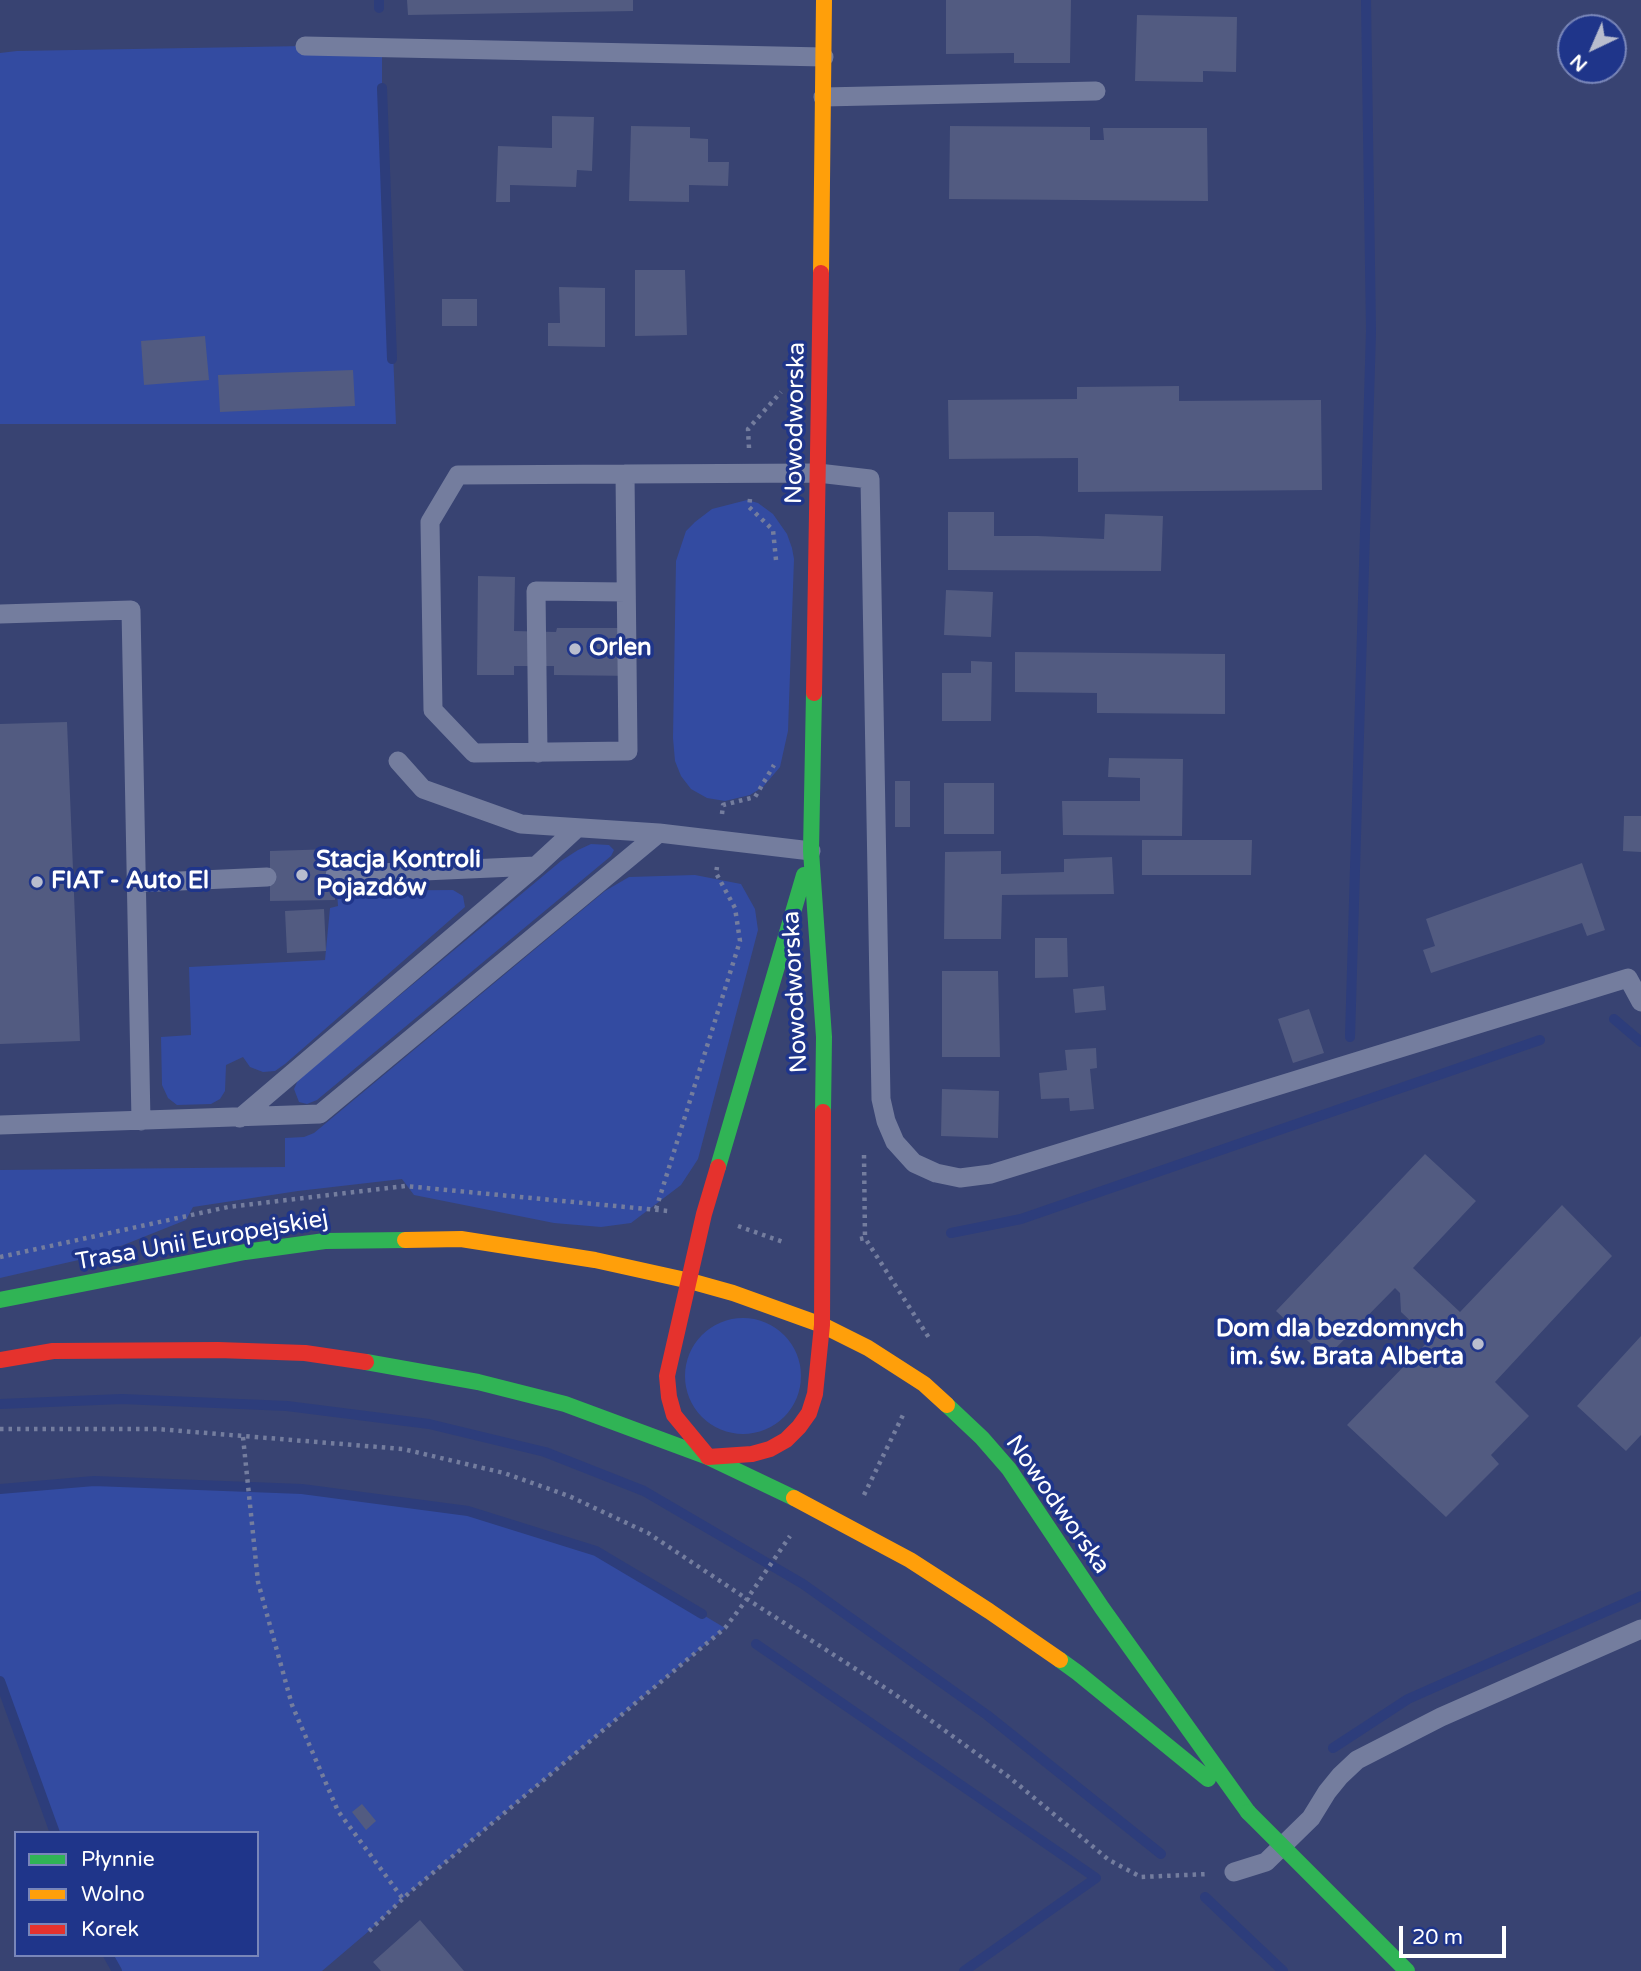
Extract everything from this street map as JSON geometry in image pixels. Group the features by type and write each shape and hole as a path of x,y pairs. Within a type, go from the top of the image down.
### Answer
{"main road":[{"name":"Nowodworska","path":"824,0 811,851 824,1037 822,1325 869,1348 924,1384 982,1438 1009,1469 1102,1608 1248,1812"},
{"path":"708,1457 674,1415 667,1376 704,1214 811,851"},
{"name":"Trasa Unii Europejskiej","path":"0,1300 245,1252 325,1241 461,1239 595,1260 690,1282 733,1293 822,1325"},
{"path":"0,1360 53,1351 80,1350 305,1353 465,1380 565,1404 708,1457 752,1454 770,1449 786,1440 799,1427 809,1413 815,1394 822,1325"},
{"name":"Nowodworska","path":"708,1457 848,1525 910,1560 1078,1673 1248,1812 1407,1971"}],"lane":[{"path":"305,47 824,57"},
{"path":"823,97 1096,91"},
{"path":"625,474 628,751 474,753 433,710 430,522 458,475 818,472 870,479 881,1099 895,1142 914,1163 936,1173 960,1178 991,1174 1628,978 1641,1002"},
{"path":"538,753 536,591 626,592"},
{"path":"0,614 131,610 141,1121"},
{"path":"398,761 423,789 521,824 659,834 811,851"},
{"path":"240,1118 576,829"},
{"path":"0,1125 320,1114 659,834"},
{"path":"335,875 536,866"},
{"path":"136,883 267,877"},
{"path":"1234,1872 1266,1861 1311,1818 1326,1792 1357,1760 1441,1717 1641,1629"}],"path":[{"path":"776,566 773,530 749,507 748,429 782,391"},
{"path":"656,1209 740,941 735,908 716,873 723,805 755,797 774,767 774,753"},
{"path":"864,1148 865,1238"},
{"path":"0,1429 158,1429 403,1449 504,1473 569,1496 648,1533 893,1693 1009,1777 1109,1860 1141,1877 1234,1872"},
{"path":"243,1437 258,1582 292,1704 338,1811 403,1899"},
{"path":"369,1931 403,1899 725,1628 747,1599"}],"shaded area":[{"path":"305,46 382,48 396,424 0,424 0,53"},
{"path":"747,500 758,503 773,514 787,534 794,559 788,731 780,767 763,787 750,795 725,801 707,798 691,789 681,776 675,761 673,738 676,561 686,531 695,522 712,509"},
{"path":"591,844 609,845 614,850 611,856 317,1100 307,1104 299,1102 294,1089 298,1080 561,861"},
{"path":"695,875 741,884 755,909 758,930 698,1159 681,1185 631,1223 601,1227 554,1223 414,1195 402,1179 193,1207 186,1220 96,1256 0,1278 0,1170 285,1167 285,1138 304,1137 314,1133 605,891 629,877"},
{"path":"453,890 463,896 465,907 285,1064 275,1071 263,1072 250,1067 243,1057 226,1065 225,1091 220,1099 211,1104 177,1105 168,1098 162,1085 161,1037 191,1035 189,967 325,960 330,908 338,906 337,891"},
{"path":"743,1318 765,1323 784,1335 796,1354 801,1376 796,1398 784,1417 765,1429 743,1434 721,1429 702,1417 690,1398 685,1376 690,1354 702,1335 721,1323"},
{"path":"94,1481 302,1489 468,1511 596,1551 725,1628 410,1892 322,1971 117,1971 109,1957 259,1957 259,1831 54,1831 0,1681 0,1489"}],"building":[{"path":"407,0 633,0 633,11 408,15"},
{"path":"946,0 1071,0 1070,63 1014,63 1014,53 946,54"},
{"path":"1137,15 1237,17 1236,72 1203,71 1203,82 1135,81"},
{"path":"552,116 594,117 592,171 577,170 576,187 510,185 510,202 496,202 498,146 552,148"},
{"path":"631,126 690,127 690,138 708,139 708,162 729,162 728,186 689,185 689,202 629,201"},
{"path":"950,126 1090,127 1090,140 1104,140 1103,128 1207,128 1208,201 949,199"},
{"path":"635,270 685,270 687,335 635,336"},
{"path":"559,287 605,288 605,347 548,346 548,323 560,323"},
{"path":"442,299 477,299 477,326 442,326"},
{"path":"205,336 209,380 144,385 141,341"},
{"path":"353,370 355,406 220,412 218,375"},
{"path":"1179,386 1179,401 1321,400 1322,490 1078,492 1078,458 949,459 948,400 1077,399 1077,387"},
{"path":"948,512 994,512 994,536 1104,539 1105,514 1163,516 1161,571 948,570"},
{"path":"478,576 515,577 514,631 636,628 635,676 554,675 554,666 514,666 514,675 477,675"},
{"path":"946,590 993,592 991,637 944,635"},
{"path":"1015,652 1225,654 1225,714 1097,713 1097,693 1015,692"},
{"path":"971,661 992,662 991,721 942,721 942,673 971,673"},
{"name":"FIAT - Auto El","path":"67,722 80,1041 0,1044 0,724"},
{"path":"1109,758 1183,759 1182,836 1063,835 1062,801 1140,801 1140,778 1108,777"},
{"path":"895,781 910,781 910,827 895,827"},
{"path":"944,783 994,783 994,834 944,834"},
{"path":"1624,816 1641,816 1641,852 1623,851"},
{"path":"1142,840 1252,840 1251,875 1142,875"},
{"name":"Stacja Kontroli Pojazdów","path":"334,849 335,900 270,901 270,851"},
{"path":"1001,851 1001,874 1064,872 1064,859 1112,857 1114,894 1002,895 1001,939 944,939 945,852"},
{"path":"1582,863 1605,930 1587,936 1582,923 1431,973 1423,950 1435,946 1426,919"},
{"path":"324,909 326,951 287,953 285,911"},
{"path":"1035,938 1067,938 1068,977 1035,978"},
{"path":"942,971 998,971 1000,1057 942,1057"},
{"path":"1104,986 1106,1010 1075,1013 1073,989"},
{"path":"1309,1009 1324,1053 1293,1063 1278,1019"},
{"path":"1096,1048 1097,1068 1090,1069 1094,1109 1070,1111 1069,1098 1041,1099 1039,1073 1067,1070 1065,1050"},
{"path":"942,1089 999,1091 998,1138 941,1136"},
{"name":"Dom dla bezdomnych im. św. Brata Alberta","path":"1425,1154 1476,1201 1413,1268 1460,1312 1562,1205 1612,1256 1495,1382 1529,1416 1491,1455 1499,1464 1446,1517 1347,1425 1439,1330 1435,1326 1416,1326 1401,1312 1400,1293 1395,1288 1326,1358 1276,1311"},
{"path":"1641,1336 1641,1435 1626,1451 1577,1406"},
{"path":"362,1804 376,1821 366,1830 352,1812"},
{"path":"420,1920 464,1971 381,1971 373,1962"}],"waterway":[{"path":"379,0 379,8"},
{"path":"1350,1037 1371,331 1366,0"},
{"path":"382,88 392,359"},
{"path":"1614,1019 1641,1042"},
{"path":"951,1233 1021,1219 1540,1040"},
{"path":"0,1404 122,1399 287,1406 429,1424 545,1452 644,1491 803,1584 987,1715 1161,1854"},
{"path":"0,1489 94,1481 302,1489 468,1511 596,1551 702,1614"},
{"path":"1333,1748 1408,1699 1641,1596"},
{"path":"756,1644 1096,1878 964,1971"},
{"path":"0,1681 54,1831"},
{"path":"1205,1897 1283,1971"},
{"path":"109,1957 117,1971"}],"traffic: fast":[{"path":"814,693 811,851 824,1037 823,1112"},
{"path":"718,1167 804,875"},
{"path":"0,1300 245,1252 325,1241 405,1240"},
{"path":"366,1362 478,1382 565,1404 708,1457 794,1498"},
{"path":"947,1405 982,1438 1009,1469 1102,1608 1248,1812"},
{"path":"1060,1660 1208,1779"},
{"path":"1248,1812 1407,1971"}],"traffic: slow":[{"path":"821,273 824,0"},
{"path":"405,1240 461,1239 595,1260 733,1293 822,1325 868,1348 924,1384 947,1405"},
{"path":"794,1498 910,1560 1060,1660"}],"traffic: jam":[{"path":"814,693 821,273"},
{"path":"708,1457 752,1454 770,1449 786,1440 809,1413 815,1394 822,1325 823,1112"},
{"path":"707,1455 674,1415 667,1376 704,1214 718,1167"},
{"path":"0,1360 53,1351 218,1350 305,1353 366,1362"}],"place":[{"name":"Orlen","path":"575,649"},
{"name":"Stacja Kontroli Pojazdów","path":"302,875"},
{"name":"FIAT - Auto El","path":"37,882"},
{"name":"Dom dla bezdomnych im. św. Brata Alberta","path":"1478,1344"}]}
